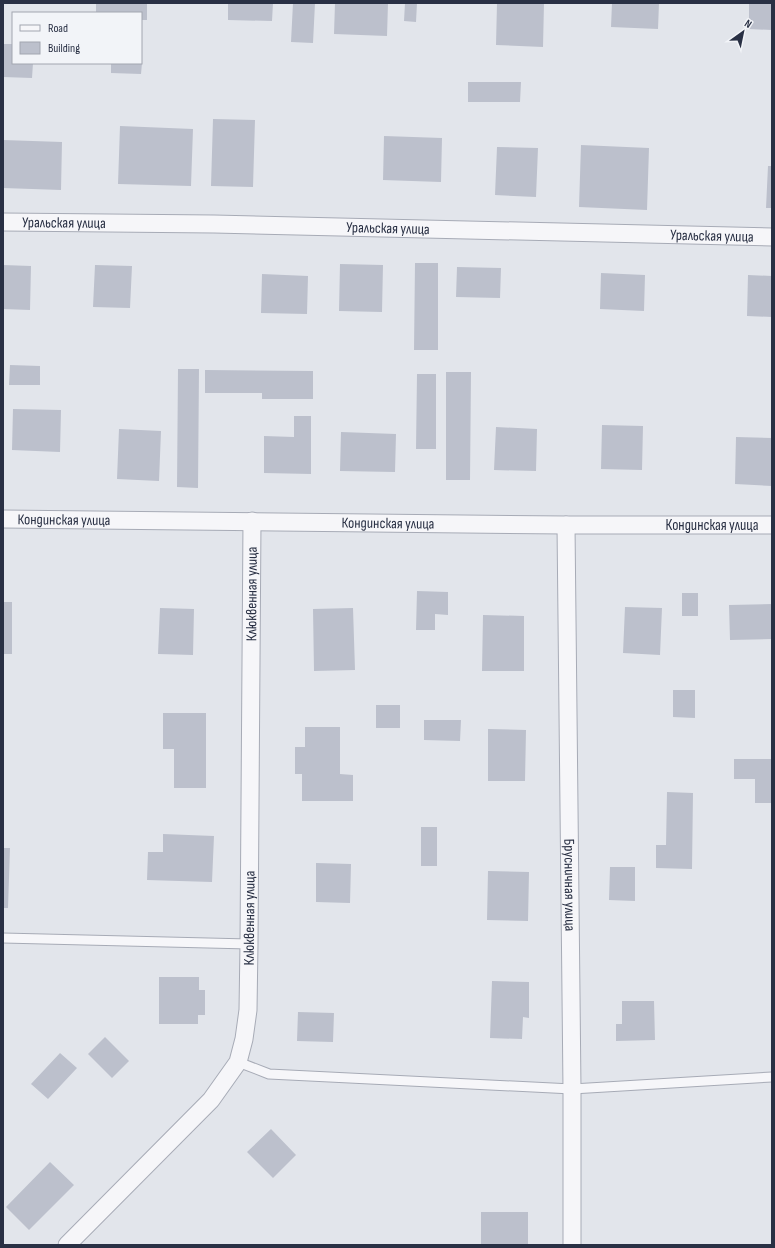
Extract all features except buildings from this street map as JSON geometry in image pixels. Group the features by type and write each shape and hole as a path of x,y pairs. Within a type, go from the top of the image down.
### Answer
{"street":[{"name":"Уральская улица","path":"3,222 214,224 772,237"},
{"name":"Кондинская улица","path":"3,519 566,525 772,524"},
{"name":"Клюквенная улица","path":"67,1245 210,1100 238,1062 244,1039 248,1010 252,521"},
{"name":"Брусничная улица","path":"566,525 572,1089 572,1245"}],"lane":[{"path":"3,938 249,944"},
{"path":"238,1062 269,1074 572,1089 772,1077"}]}
